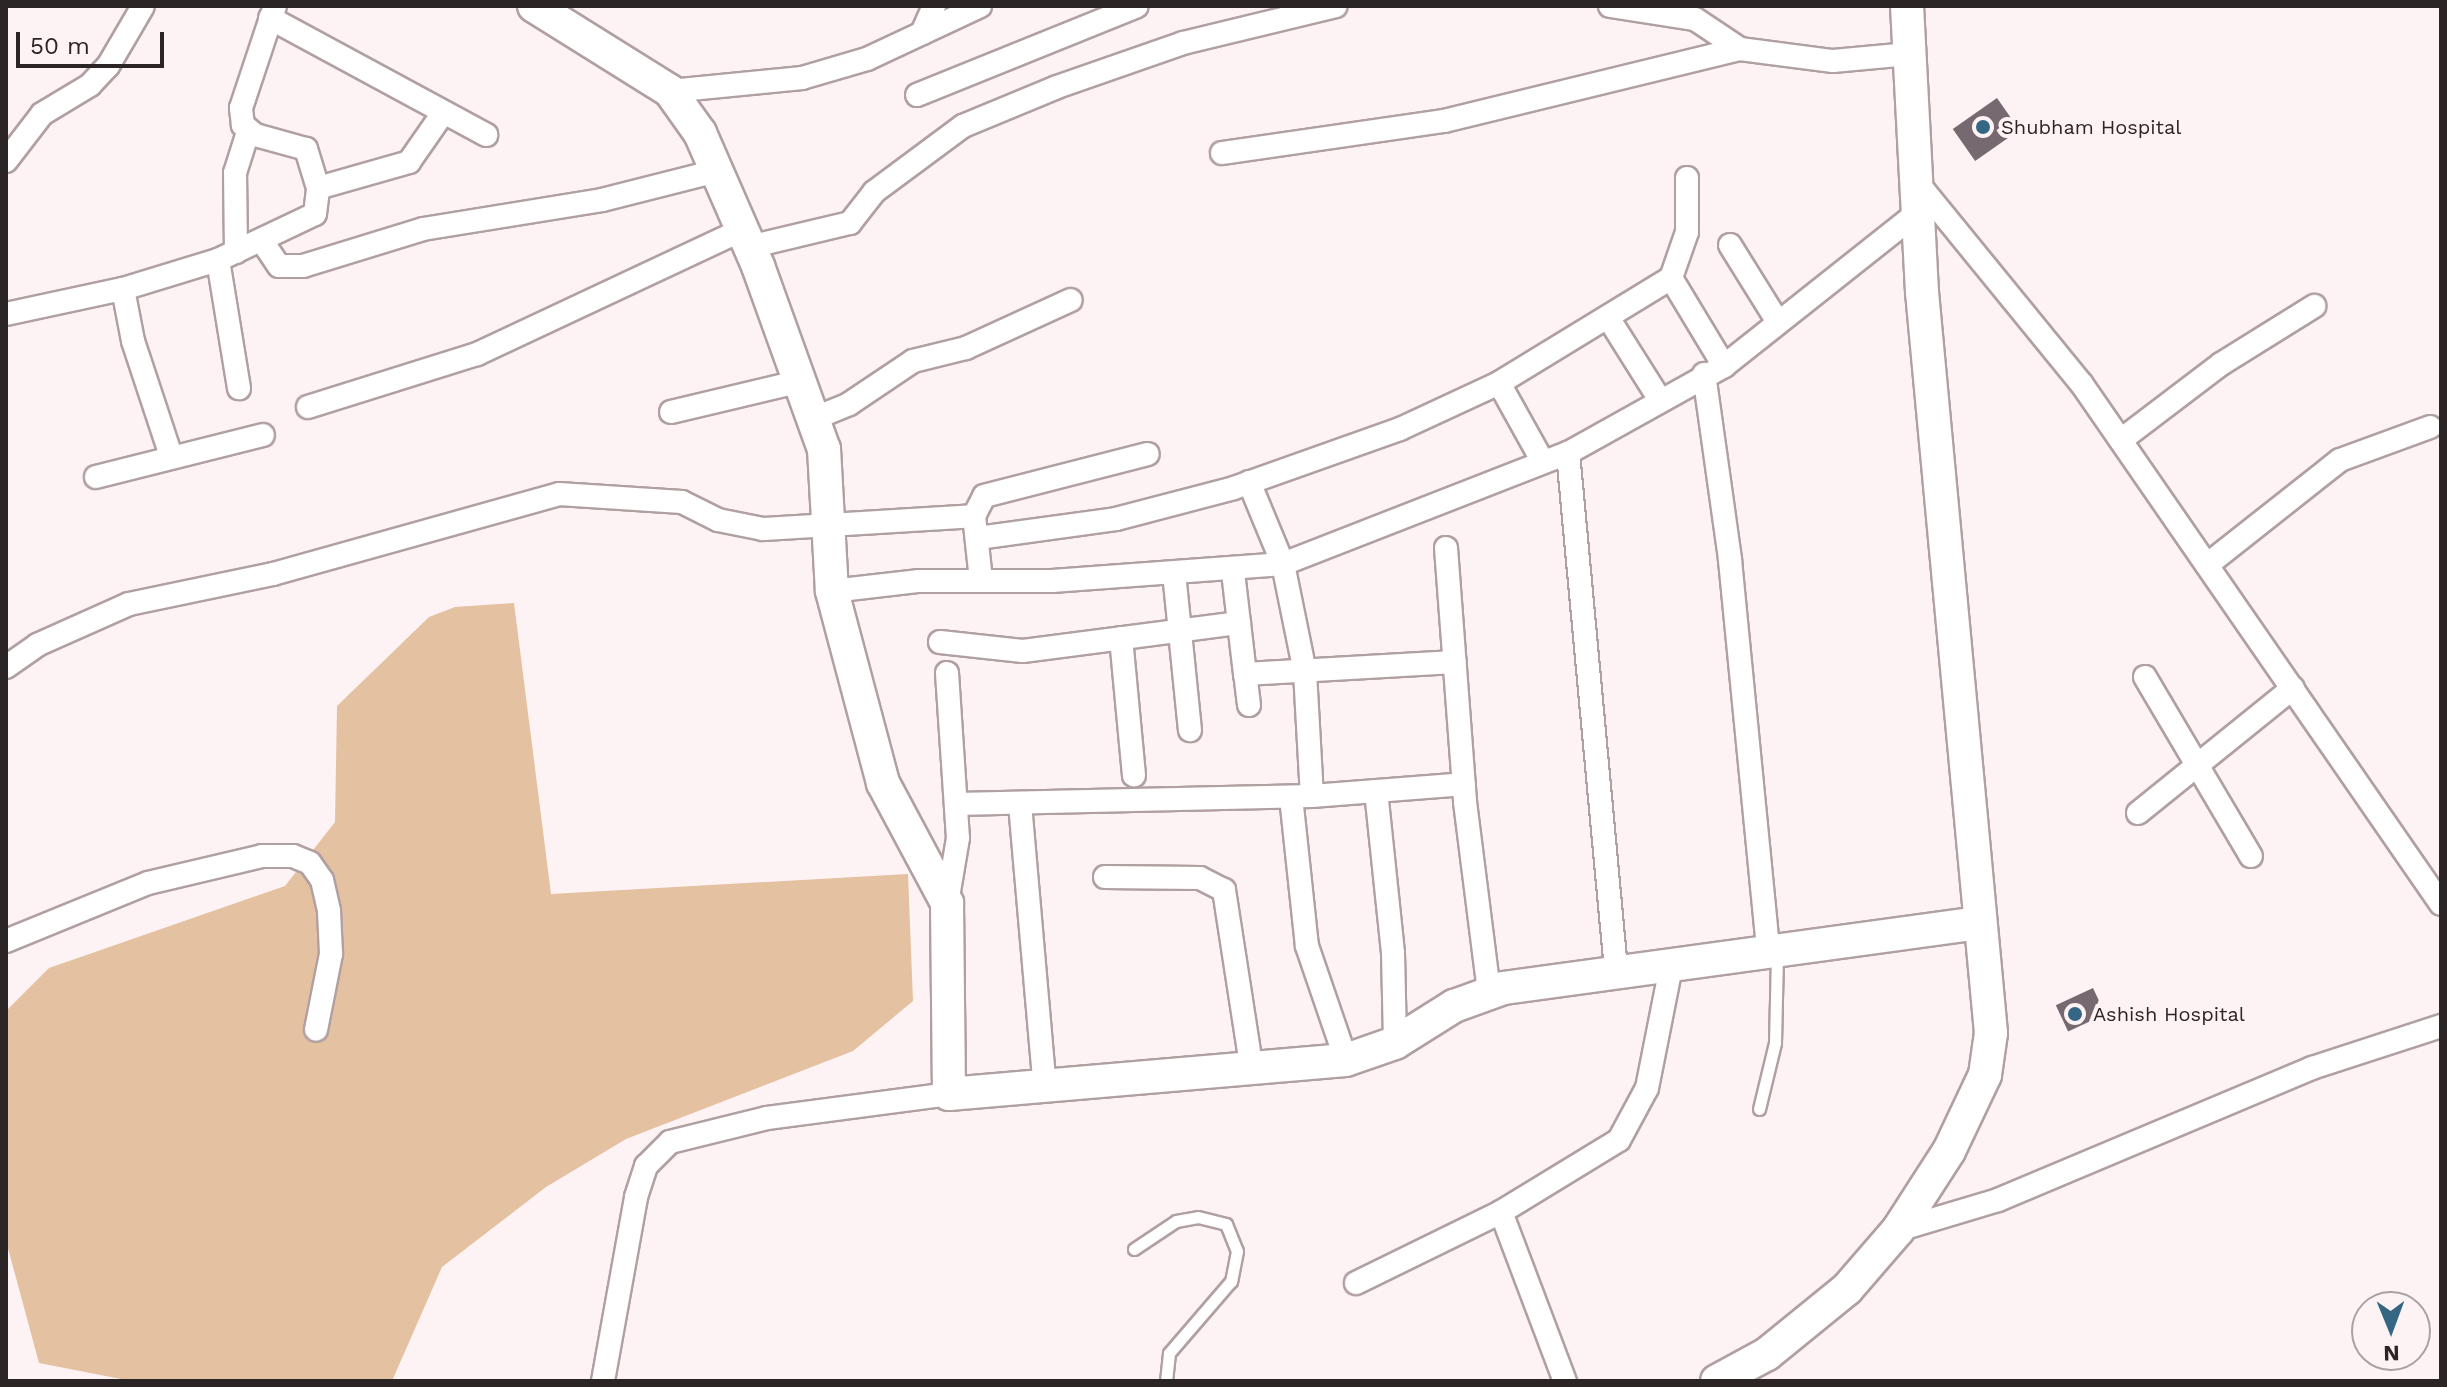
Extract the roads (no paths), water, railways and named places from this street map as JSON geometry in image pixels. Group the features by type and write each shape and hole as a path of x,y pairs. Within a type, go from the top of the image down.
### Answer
{"street":[{"path":"6,161 42,114 90,85 108,66 143,6"},
{"path":"534,6 670,91 700,133 713,172 744,239 815,418 831,489 832,591 883,783 947,903"},
{"path":"922,33 934,6"},
{"path":"670,91 802,78 922,33 980,6"},
{"path":"917,95 1137,6"},
{"path":"1610,6 1695,19 1740,49"},
{"path":"1717,1381 1767,1354 1847,1289 1898,1230 1949,1151 1985,1075 1991,1033 1917,196 1907,6"},
{"path":"308,407 477,354 744,239 850,223 874,192 963,126 1183,43 1325,7"},
{"path":"239,388 227,256 235,173 248,132 241,108 272,12 486,135"},
{"path":"1222,153 1444,121 1740,49 1833,61 1909,54"},
{"path":"318,188 409,162 443,113"},
{"path":"6,314 123,289 227,256 315,214 318,188 306,149 248,132"},
{"path":"262,241 279,266 303,266 423,229 602,200 713,172"},
{"path":"1687,178 1687,232 1671,278 1714,370 1731,569 1773,949"},
{"path":"832,591 981,580 1233,572 1283,564 1568,453 1714,370 1778,322 1917,196"},
{"path":"1917,196 2121,440 2441,904"},
{"path":"1730,245 1778,322"},
{"path":"6,667 37,645 129,604 273,574 559,494 682,502 718,520 763,529 830,525 976,527 1116,519 1249,482 1400,429 1499,383 1609,319 1664,277 1671,278"},
{"path":"123,289 133,341 171,456"},
{"path":"815,418 849,404 913,361 966,348 1071,300"},
{"path":"2121,440 2221,364 2314,306"},
{"path":"1609,319 1660,400"},
{"path":"671,412 801,381"},
{"path":"1499,383 1543,462"},
{"path":"2207,565 2340,460 2430,427"},
{"path":"96,477 263,435"},
{"path":"1568,453 1616,969"},
{"path":"981,580 977,502 993,491 1148,454"},
{"path":"1249,482 1283,564 1305,672 1301,796 1292,858 1307,946 1346,1060"},
{"path":"1446,548 1464,784 1489,992"},
{"path":"1233,572 1249,705"},
{"path":"1174,573 1190,730"},
{"path":"940,642 1023,651 1239,623"},
{"path":"1121,638 1134,775"},
{"path":"1245,674 1305,672 1454,653"},
{"path":"947,673 956,804 956,860 947,903 949,1094"},
{"path":"2145,677 2251,856"},
{"path":"2138,813 2293,688"},
{"path":"956,804 1301,796 1464,784"},
{"path":"1376,791 1393,953 1395,1043"},
{"path":"1020,804 1045,1088"},
{"path":"6,941 148,883 262,856 293,856 310,863 322,880 329,911 331,954 316,1030"},
{"path":"1105,877 1200,878 1224,890 1252,1070"},
{"path":"603,1381 636,1197 646,1166 670,1142 767,1118 949,1094 1346,1060 1395,1043 1489,992 1616,969 1979,923"},
{"path":"1356,1283 1501,1212 1619,1140 1639,1111 1672,962"},
{"path":"1898,1230 1998,1200 2312,1068 2441,1026"},
{"path":"1501,1212 1565,1381"}],"lane":[{"path":"1759,1109 1775,1043 1773,949"},
{"path":"1134,1249 1176,1221 1198,1217 1214,1218 1233,1233 1237,1251 1231,1281 1169,1353 1166,1381"}],"place":[{"name":"Shubham Hospital","path":"1983,127"},
{"name":"Ashish Hospital","path":"2075,1014"}]}
